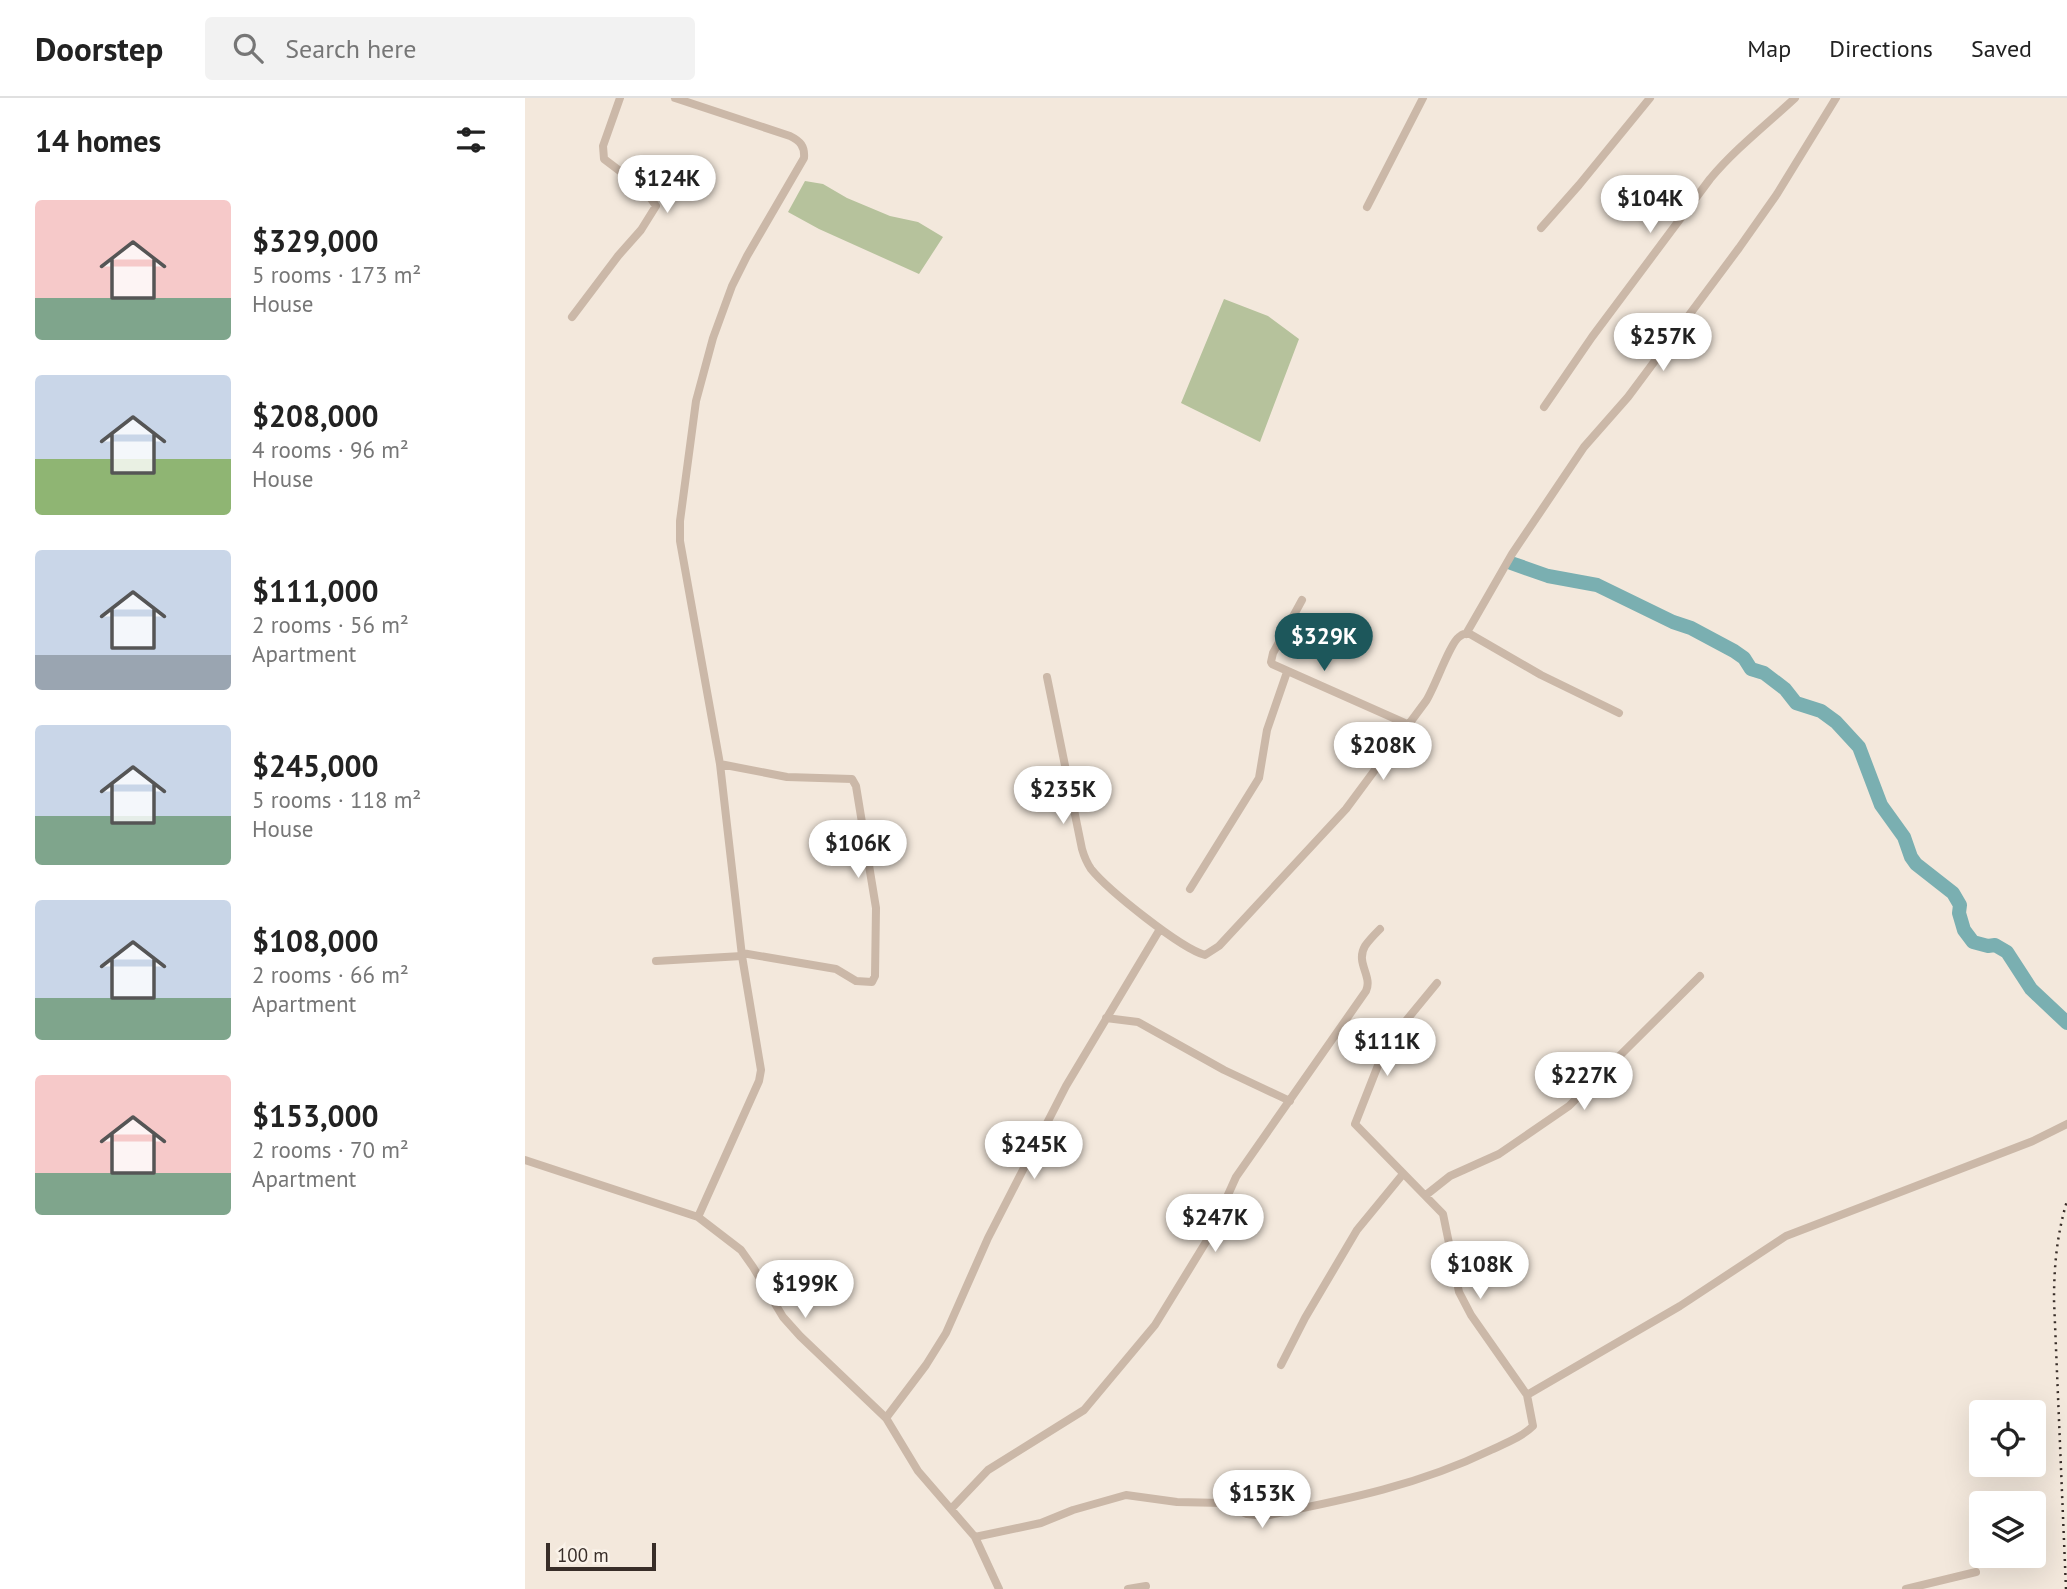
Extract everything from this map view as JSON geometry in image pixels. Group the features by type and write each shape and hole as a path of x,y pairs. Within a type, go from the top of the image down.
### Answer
{"street":[{"path":"572,317 618,256 642,230 656,206 645,190 604,159 603,146 620,98"},
{"path":"675,98 790,136 802,144 804,151 804,158 732,285 713,338 696,401 681,504 680,541 720,764 742,954 761,1070 759,1081 698,1217"},
{"path":"1367,207 1423,98"},
{"path":"1541,228 1579,186 1650,98"},
{"path":"1544,407 1592,337 1710,179 1730,155 1747,144 1795,98"},
{"path":"1047,677 1085,858 1106,884 1160,929 1200,954 1209,955 1341,815 1434,688 1454,643 1466,634 1512,554 1584,447 1628,397 1739,248 1777,194 1836,98"},
{"path":"1302,600 1271,659 1272,664 1407,724"},
{"path":"1466,634 1619,713"},
{"path":"1190,889 1259,778 1267,730 1287,672"},
{"path":"656,961 742,954 836,969 856,981 872,982 875,976 875,899 856,786 852,779 794,778 720,764"},
{"path":"886,1418 926,1365 946,1332 988,1238 1066,1086 1160,929"},
{"path":"951,1509 988,1470 1074,1418 1155,1325 1209,1237 1236,1177 1369,987 1362,966 1362,952 1380,929"},
{"path":"1426,1195 1450,1176 1499,1154 1569,1106 1700,976"},
{"path":"975,1537 1041,1524 1073,1510 1126,1495 1177,1502 1223,1503 1247,1514 1264,1516 1368,1495 1437,1473 1526,1433 1533,1426 1527,1395 1471,1315 1459,1292 1443,1214 1357,1127 1355,1121 1387,1045 1437,983"},
{"path":"1106,1018 1138,1022 1224,1070 1290,1101"},
{"path":"1527,1395 1681,1306 1786,1236 2022,1146 2067,1124"},
{"path":"525,1160 698,1217 741,1250 783,1317 886,1418 918,1471 975,1537 999,1589"},
{"path":"1281,1364 1357,1230 1403,1174"},
{"path":"1906,1589 1976,1573"},
{"path":"1128,1589 1146,1586"}],"green space":[{"path":"805,181 823,184 847,198 890,216 918,222 943,237 919,274 819,229 788,212"},
{"path":"1224,299 1268,316 1299,339 1260,442 1181,403"}],"waterway":[{"path":"1511,563 1548,576 1597,585 1691,628 1744,658 1751,669 1764,673 1785,689 1796,703 1821,711 1836,722 1859,747 1881,805 1904,837 1911,857 1953,893 1960,905 1959,913 1964,930 1973,942 1995,945 2007,952 2031,989 2067,1023"}],"railway":[{"path":"2066,1589 2054,1300 2057,1250 2067,1201"}]}
